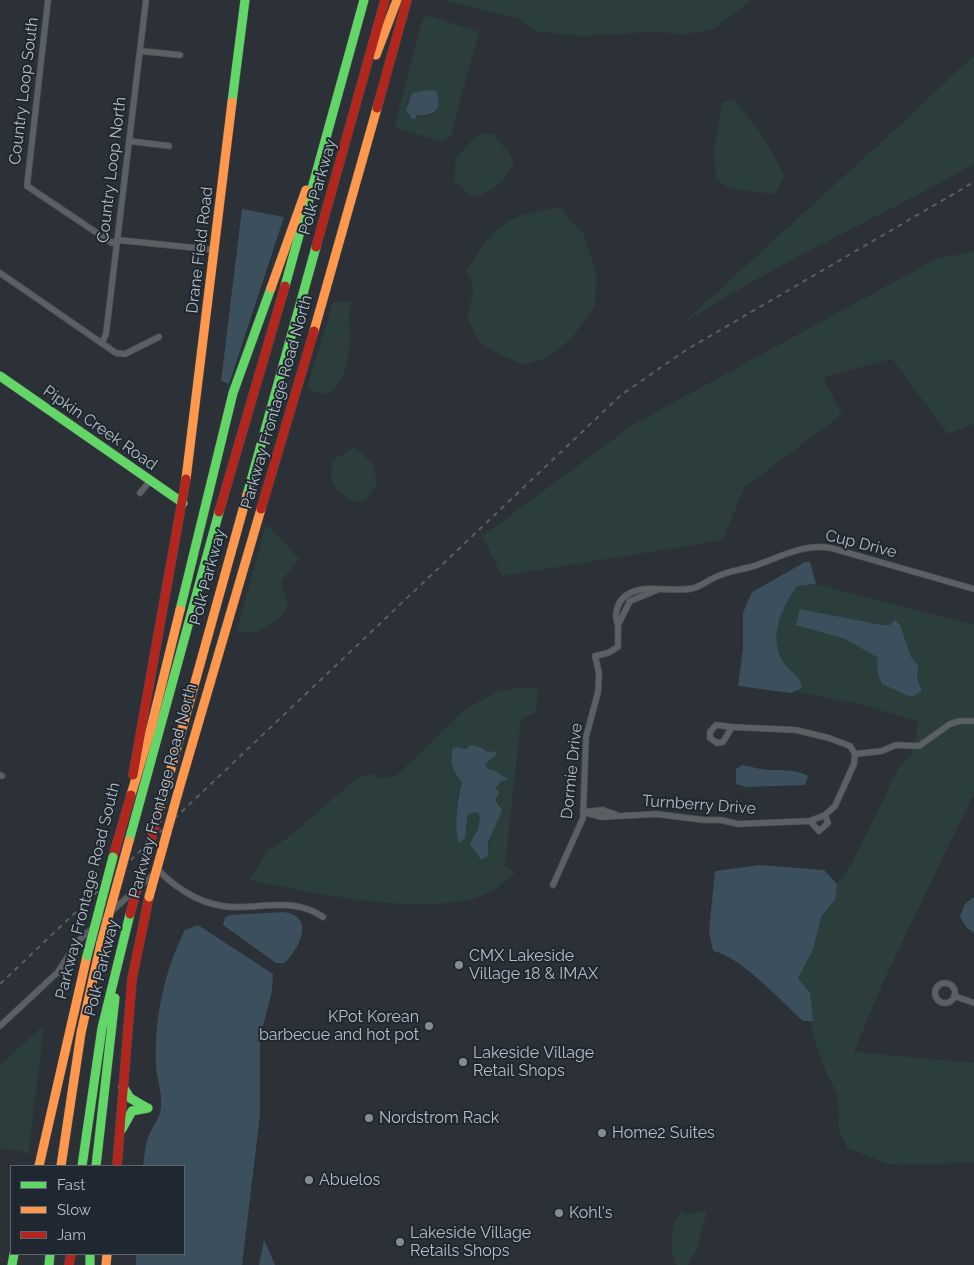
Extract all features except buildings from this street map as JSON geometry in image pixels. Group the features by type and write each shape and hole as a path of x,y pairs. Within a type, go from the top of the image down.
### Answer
{"main road":[{"name":"Drane Field Road","path":"183,504 216,250 245,0"},
{"name":"Polk Parkway","path":"61,1165 80,1033 101,943 233,462 364,0"},
{"name":"Polk Parkway","path":"82,1165 96,1060 121,946 386,0"},
{"path":"351,124 396,0"},
{"name":"Parkway Frontage Road North","path":"118,1165 122,1087 132,979 149,897 224,630 291,414 407,0"},
{"path":"131,795 151,728 232,393 330,123"},
{"name":"Pipkin Creek Road","path":"0,376 183,504"},
{"name":"Parkway Frontage Road South","path":"39,1165 86,956 131,795 131,783 183,504"},
{"path":"96,1165 121,946"},
{"path":"120,1136 127,1116 132,1112 148,1108 130,1098 122,1087"}],"street":[{"name":"Country Loop South","path":"48,0 28,186 106,240 112,243 118,240"},
{"name":"Country Loop North","path":"102,343 106,334 146,0"},
{"path":"140,51 180,55"},
{"path":"129,141 169,146"},
{"path":"118,240 216,250"},
{"path":"0,273 116,353 125,354 159,337"},
{"path":"140,494 150,481"},
{"name":"Cup Drive","path":"622,600 630,593 640,590 696,587 717,576 749,568 810,546 831,548 974,588"},
{"path":"618,625 628,604 640,596 657,590"},
{"path":"618,625 615,618 616,611 622,600 628,604"},
{"name":"Dormie Drive","path":"553,885 580,828 583,812 586,737 598,692 599,673 595,656 608,653 618,647 618,625"},
{"path":"732,727 779,728 811,733 846,743 855,754 882,751 896,745 919,746 950,724 960,721 974,721"},
{"name":"Turnberry Drive","path":"583,812 601,817 656,814 704,820 721,820 738,824 810,821 825,815 838,802 854,764 855,754"},
{"path":"810,821 819,831 828,823 825,815"},
{"path":"0,1026 58,972 78,941 158,870 182,890 210,903 235,907 285,904 310,909 323,917"},
{"path":"954,996 974,1003"}],"green space":[{"path":"442,0 751,0 714,29 686,34 651,32 582,36 534,31 518,18"},
{"path":"430,16 479,32 451,135 444,142 399,129 395,124 424,18","holes":["408,100 438,109 430,115 412,117 406,110"]},
{"path":"974,55 974,164 788,262 715,303 680,326 912,114"},
{"path":"734,99 762,135 785,176 775,194 731,189 716,179 714,152 722,103"},
{"path":"484,133 495,135 514,163 497,186 486,193 471,196 454,181 456,159 474,138"},
{"path":"560,208 584,235 596,272 595,305 572,338 548,357 525,365 502,356 481,343 467,319 473,288 470,277 466,272 485,243 503,225 526,214"},
{"path":"974,252 974,424 948,434 892,359 823,377 842,414 744,488 723,540 502,576 477,525 484,535 634,424 938,258"},
{"path":"347,301 352,303 349,314 350,341 346,369 335,388 322,394 307,388 333,302"},
{"path":"355,447 373,464 377,483 366,500 353,502 334,485 331,468 333,460"},
{"path":"265,527 270,527 299,559 281,581 288,605 281,617 255,633 237,631"},
{"path":"816,584 974,625 974,793 884,980 854,1052 974,1063 974,1163 889,1164 847,1148 839,1130 838,1094 828,1077 813,1037 810,993 798,978 813,950 821,917 835,900 837,884 852,863 899,767 912,753 919,722 860,704 797,692 802,688 779,653 777,633 782,613 797,586"},
{"path":"526,687 538,690 535,713 521,719 505,866 516,872 498,887 468,900 439,904 407,904 338,897 250,880 267,851 290,836 358,777 372,773 379,779 396,776 467,708 499,691","holes":["471,745 480,747 488,752 496,751 496,755 485,763 488,769 496,771 508,779 501,781 495,789 500,794 495,800 500,805 499,812 488,856 481,860 470,844 478,829 480,816 477,812 468,814 467,831 461,820 457,802 462,783 454,770 451,759 453,747 466,749"]},
{"path":"44,1025 28,1155 20,1150 0,1149 0,1065"},
{"path":"680,1211 685,1214 707,1211 697,1249 688,1265 677,1265 672,1252 673,1230"}],"water":[{"path":"427,90 436,91 439,102 438,107 433,113 417,115 415,119 412,119 406,110 412,93"},
{"path":"242,209 284,217 229,384 221,381"},
{"path":"805,562 810,562 816,584 797,586 782,613 777,633 779,653 786,666 800,680 802,688 791,693 738,686 743,648 743,613 752,592"},
{"path":"800,609 881,625 890,625 895,620 900,625 911,657 918,665 917,679 922,691 911,697 882,684 878,675 877,657 845,639 796,625"},
{"path":"471,745 480,747 488,752 497,751 496,755 485,764 488,769 496,771 509,780 501,781 495,789 500,792 495,800 502,810 488,843 488,856 481,860 470,844 478,829 480,816 477,812 468,814 465,838 460,843 457,832 458,804 462,783 456,774 451,759 453,747 466,749"},
{"path":"742,765 767,770 794,771 808,776 805,785 746,787 736,784 736,769"},
{"path":"760,865 824,870 837,884 835,900 821,917 813,950 798,978 810,993 813,1021 803,1021 747,970 723,954 713,951 709,931 715,871"},
{"path":"974,897 974,933 967,928 960,917 965,904"},
{"path":"284,912 297,917 302,929 296,948 284,963 276,963 223,925 225,918 230,915"},
{"path":"198,925 273,974 272,991 260,1038 260,1115 242,1265 136,1265 136,1255 185,1255 185,1165 143,1165 147,1140 161,1110 156,1049 162,996 171,962 185,930"},
{"path":"264,1240 265,1242 275,1265 259,1265"}],"railway":[{"path":"0,984 621,395 686,350 974,182"}],"traffic: fast":[{"path":"232,102 245,0"},
{"path":"285,286 364,0"},
{"path":"247,495 316,247"},
{"path":"180,610 233,393 271,288"},
{"path":"0,376 183,503"},
{"path":"129,841 219,512"},
{"path":"87,956 113,857"},
{"path":"82,1165 102,1028 130,914"},
{"path":"96,1165 115,998"},
{"path":"123,1087 130,1098 147,1108"},
{"path":"122,1129 132,1111 148,1108"},
{"path":"12,1265 14,1255"},
{"path":"49,1265 50,1255"},
{"path":"90,1255 90,1265"}],"traffic: slow":[{"path":"376,55 397,0"},
{"path":"186,479 232,102"},
{"path":"314,331 377,108"},
{"path":"271,288 306,190"},
{"path":"159,812 247,495"},
{"path":"177,796 261,509"},
{"path":"131,795 151,728 180,610"},
{"path":"149,897 177,796"},
{"path":"101,943 129,841"},
{"path":"61,1165 81,1033 101,943"},
{"path":"39,1165 87,956"},
{"path":"106,1265 107,1255"}],"traffic: jam":[{"path":"316,247 385,0"},
{"path":"377,108 407,0"},
{"path":"219,512 285,286"},
{"path":"261,509 314,331"},
{"path":"133,775 186,479"},
{"path":"113,857 131,795"},
{"path":"130,914 159,812"},
{"path":"117,1165 132,979 149,897"},
{"path":"69,1265 71,1255"}],"place":[{"name":"CMX Lakeside Village 18 & IMAX","path":"459,965"},
{"name":"KPot Korean barbecue and hot pot","path":"429,1026"},
{"name":"Lakeside Village Retail Shops","path":"463,1062"},
{"name":"Nordstrom Rack","path":"369,1118"},
{"name":"Home2 Suites","path":"602,1133"},
{"name":"Abuelos","path":"309,1180"},
{"name":"Kohl's","path":"559,1213"},
{"name":"Lakeside Village Retails Shops","path":"400,1242"}]}
